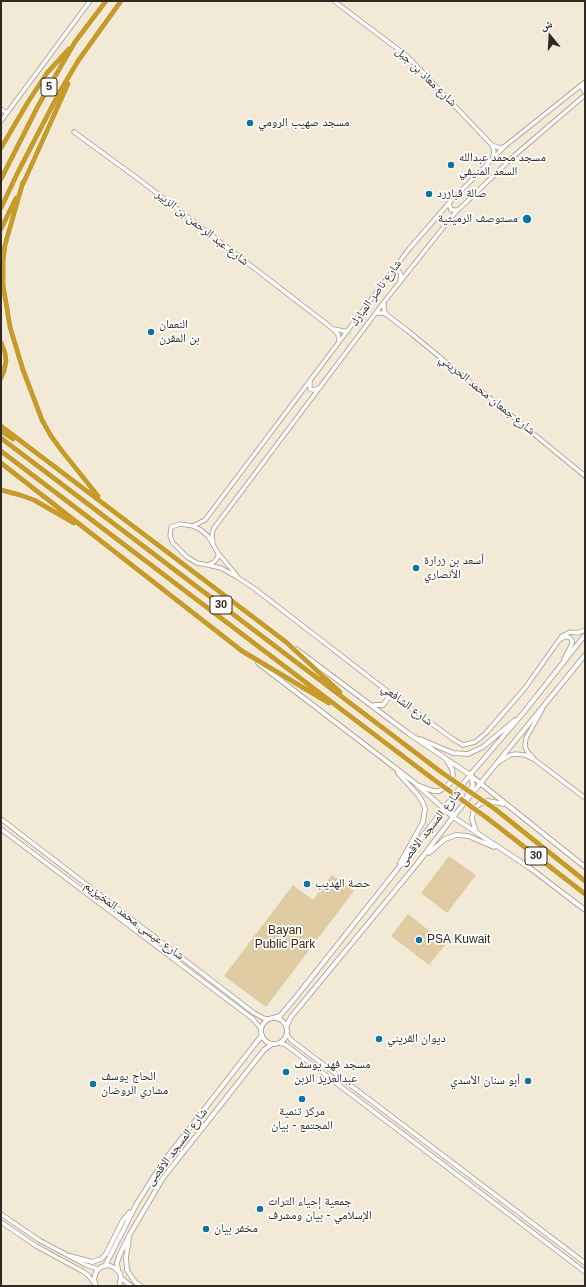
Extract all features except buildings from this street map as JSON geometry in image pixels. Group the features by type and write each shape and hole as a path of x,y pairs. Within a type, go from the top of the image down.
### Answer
{"highway":[{"name":"5","path":"1,178 38,106 75,42 106,1"},
{"name":"5","path":"1,208 41,126 78,61 121,1"},
{"path":"1,148 47,73 75,42"},
{"path":"1,229 78,61"},
{"path":"23,182 5,245 2,274 5,303 13,336 22,370 33,399 51,436 104,503"},
{"path":"1,342 5,350 6,358 5,368 1,378"},
{"path":"1,426 286,642 355,706"},
{"path":"1,431 34,452"},
{"name":"30","path":"1,438 441,772 495,809 585,881"},
{"name":"30","path":"1,451 487,818 585,894"},
{"path":"1,460 242,651 348,714"},
{"path":"1,463 32,486"},
{"path":"1,490 34,500 90,532"}],"main road":[{"name":"شارع المسجد الاقصى","path":"271,1019 280,1016 284,1012 470,775 524,712 585,635"},
{"path":"286,642 408,732 470,775 585,867"},
{"path":"242,651 415,783 453,817 530,868 585,910"},
{"name":"شارع المسجد الاقصى","path":"286,1028 291,1017 417,864 453,817 585,655"},
{"path":"371,704 383,705 391,694"},
{"path":"408,732 448,751 458,754 468,754 483,747 524,712"},
{"path":"415,783 432,791 439,791 446,787 450,783 453,775 451,767 446,759"},
{"path":"390,764 419,796 425,809 425,817 422,824 392,876"},
{"path":"460,810 473,785 473,780 470,775"},
{"path":"453,817 451,807 464,783"},
{"path":"477,834 472,819 473,813 478,806 483,802 490,801 506,805"},
{"path":"417,864 442,840 453,835 465,836 505,851"},
{"path":"271,1019 281,1021 286,1028 287,1034 283,1041 279,1043 272,1044 266,1041 262,1036 261,1029 265,1021 271,1019"},
{"name":"شارع المسجد الاقصى","path":"105,1266 136,1205 161,1165 262,1036"},
{"name":"شارع المسجد الاقصى","path":"118,1270 117,1263 119,1256 150,1198 171,1168 264,1050 272,1044"},
{"path":"70,1256 92,1262 101,1259 106,1254 123,1220 136,1205"},
{"path":"130,1234 126,1257 127,1270 135,1282 141,1286"},
{"path":"95,1284 94,1275 98,1269 105,1266 112,1266 118,1270 121,1278 131,1286"},
{"path":"119,1286 121,1278"}],"street":[{"path":"1,121 90,1"},
{"name":"شارع معاذ بن جبل","path":"334,1 407,56 492,145"},
{"path":"585,83 582,88 585,92"},
{"name":"شارع ناصر المبارك","path":"193,526 205,520 390,273 449,203 505,146 585,83"},
{"name":"شارع ناصر المبارك","path":"213,543 213,530 399,282 454,214 515,155 585,95"},
{"path":"1,109 7,114"},
{"name":"شارع عبد الرحمن بن الزبير","path":"74,132 137,178 328,325 338,334 339,343"},
{"path":"492,145 500,148 505,146"},
{"path":"490,161 494,155 492,145"},
{"path":"449,203 451,210 454,211 460,209"},
{"path":"390,273 396,271 400,272 401,277 399,282"},
{"path":"384,302 384,310 387,315"},
{"name":"شارع جمعان محمد الحريتي","path":"376,313 387,315 469,380 585,476"},
{"name":"شارع عبد الرحمن بن الزبير","path":"328,325 337,330 348,331"},
{"path":"310,381 310,389 313,390 319,388"},
{"name":"شارع الشافعي","path":"238,577 218,553 213,543 205,533 193,526 180,524 171,527 170,536 173,543 187,557 198,563 221,568 238,577 286,612 391,694 458,743 464,744 475,742 486,733 513,702 562,636 585,630"},
{"path":"208,565 214,562 218,557 218,553"},
{"path":"559,641 564,637 569,637 572,640 572,644 563,662"},
{"path":"535,760 527,751 525,746 526,738 544,706"},
{"path":"499,762 510,755 525,755 535,760 585,798"},
{"name":"شارع عيسى محمد المخيزيم","path":"1,819 244,1005 263,1018 271,1019"},
{"name":"شارع عيسى محمد المخيزيم","path":"1,829 253,1019 261,1029"},
{"path":"26,848 31,847 32,842"},
{"path":"36,856 36,851 41,850"},
{"path":"163,952 168,951 167,946"},
{"path":"172,958 172,955 176,953"},
{"path":"240,1010 244,1008 244,1005"},
{"path":"287,1034 291,1040 585,1263"},
{"path":"279,1043 286,1045 585,1272"},
{"path":"396,1129 401,1127 401,1123"},
{"path":"405,1136 405,1132 409,1130"},
{"path":"510,1215 515,1214 515,1211"},
{"path":"1,1214 39,1240 86,1265 98,1269"},
{"path":"519,1222 519,1219 523,1217"},
{"path":"1,1222 36,1246 82,1271 88,1275 95,1284"}],"green space":[{"path":"449,856 476,875 447,913 421,893"},
{"name":"Bayan Public Park","path":"332,875 354,891 266,1007 224,976 293,885 313,900"},
{"name":"PSA Kuwait","path":"408,914 446,944 429,965 391,936"}],"place":[{"name":"مسجد صهيب الرومي","path":"250,123"},
{"name":"مسجد محمد عبدالله السعد المنيفي","path":"451,165"},
{"name":"صالة قبازرد","path":"429,194"},
{"name":"مستوصف الرميثية","path":"527,219"},
{"name":"النعمان بن المقرن","path":"151,332"},
{"name":"أسعد بن زرارة الأنصاري","path":"416,568"},
{"name":"حصة الهديب","path":"307,884"},
{"name":"PSA Kuwait","path":"419,940"},
{"name":"ديوان القريني","path":"379,1039"},
{"name":"مسجد فهد يوسف عبدالعزيز الزبن","path":"286,1072"},
{"name":"أبو سنان الأسدي","path":"528,1081"},
{"name":"الحاج يوسف مشاري الروضان","path":"93,1084"},
{"name":"مركز تنمية المجتمع - بيان","path":"302,1099"},
{"name":"جمعية إحياء التراث الإسلامي - بيان ومشرف","path":"260,1209"},
{"name":"مخفر بيان","path":"206,1229"}]}
